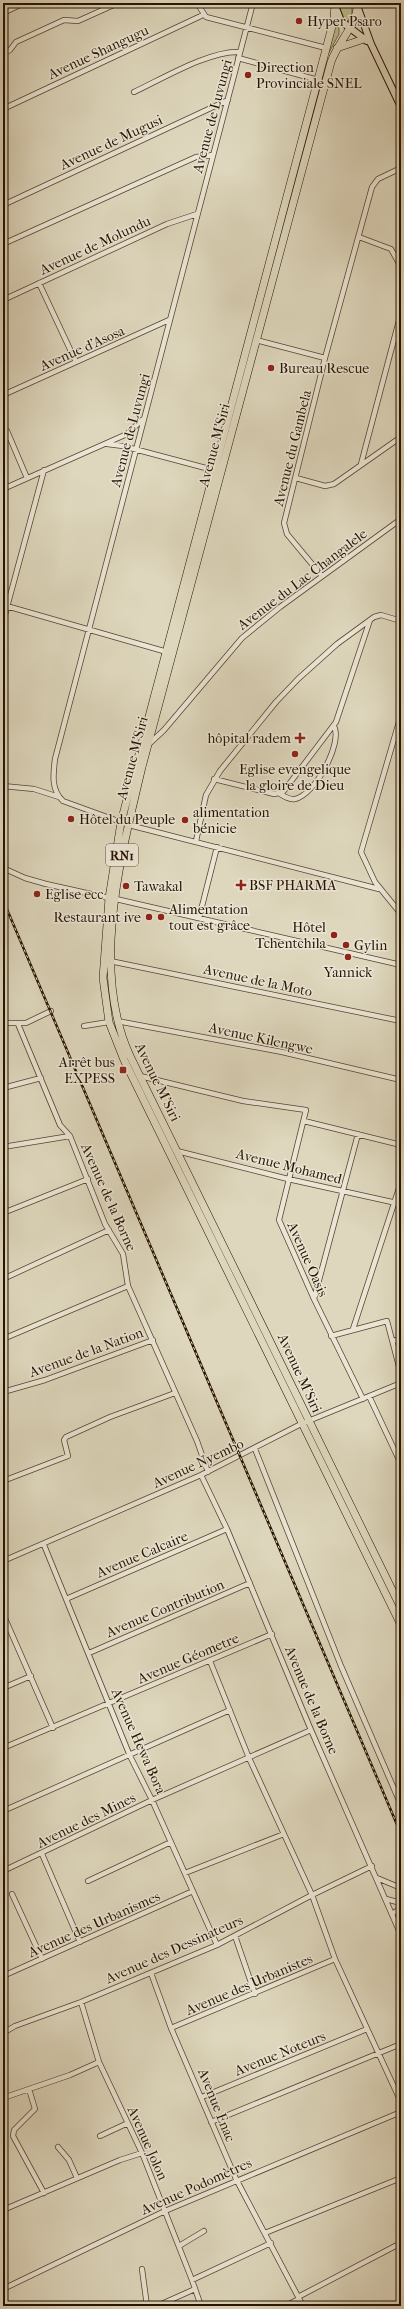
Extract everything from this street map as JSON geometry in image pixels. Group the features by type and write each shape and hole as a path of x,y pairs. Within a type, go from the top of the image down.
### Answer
{"highway":[{"name":"RN1","path":"318,80 334,19 335,5"},
{"name":"RN1","path":"337,48 356,18 358,6"},
{"path":"337,48 364,39"},
{"name":"Avenue M'Siri","path":"337,48 331,62 256,340 167,652 121,822 103,978 113,1021 127,1058 212,1237 401,1608"},
{"name":"Avenue M'Siri","path":"113,1021 110,961 113,898 149,745 318,80"},
{"name":"Avenue M'Siri","path":"127,1058 140,1076 177,1151 401,1624"}],"main road":[{"path":"335,5 341,21 371,44"},
{"path":"358,6 371,44 401,107"}],"street":[{"path":"3,13 24,3"},
{"path":"3,54 10,50 16,42 64,20 78,21 118,3"},
{"path":"197,3 203,15 326,48"},
{"name":"Avenue de Luvungi","path":"59,797 54,783 55,759 143,418 253,3"},
{"name":"Avenue Shangugu","path":"3,109 203,15"},
{"path":"134,92 211,56 225,51 240,52"},
{"path":"238,58 318,80"},
{"name":"Avenue de Mugusi","path":"3,205 228,100"},
{"path":"3,244 196,157 213,155"},
{"name":"Avenue du Gambela","path":"322,576 285,530 284,523 326,358 372,188 378,179 401,168"},
{"name":"Avenue de Molundu","path":"3,300 167,224 197,214"},
{"path":"359,237 391,249 401,267"},
{"path":"39,283 76,362"},
{"path":"361,464 401,313"},
{"name":"Avenue d'Asosa","path":"3,395 169,320"},
{"path":"256,340 326,358"},
{"path":"3,489 132,431 143,418"},
{"path":"3,430 7,431 26,478"},
{"path":"296,478 330,486 401,437"},
{"path":"106,444 135,449 218,471"},
{"path":"3,622 5,605 44,470"},
{"name":"Avenue du Lac Changalele","path":"140,750 149,745 164,730 237,644 280,607 401,519"},
{"path":"5,605 89,631 167,652"},
{"path":"196,841 206,795 214,779 276,702 298,679 337,644 370,620 381,615 401,621"},
{"path":"280,794 334,726 370,620"},
{"path":"401,715 361,849 363,860 380,889 401,914"},
{"path":"214,779 280,794 291,799 300,797 320,776 332,750 336,734 334,726"},
{"path":"3,786 34,789 59,797 71,805 129,825 380,889"},
{"path":"199,918 217,847"},
{"path":"3,868 25,878 46,884 113,898 401,965"},
{"name":"Avenue de la Moto","path":"110,961 401,1021"},
{"path":"3,1023 18,1024 51,1011"},
{"name":"Avenue Kilengwe","path":"84,1026 113,1021 282,1052 401,1080"},
{"name":"Avenue de la Borne","path":"18,1024 60,1125 70,1136 109,1230 122,1254 128,1286 176,1393 208,1472"},
{"path":"140,1076 243,1101 304,1109 307,1111 304,1121 401,1145"},
{"path":"3,1088 41,1078"},
{"name":"Avenue Oasis","path":"304,1121 288,1179 279,1220 314,1299 363,1399"},
{"path":"314,1299 358,1134"},
{"path":"3,1147 70,1136"},
{"name":"Avenue Mohamed","path":"177,1151 288,1179 401,1204"},
{"path":"3,1213 88,1179"},
{"path":"353,1329 401,1182"},
{"path":"3,1279 109,1230"},
{"path":"3,1339 128,1286"},
{"path":"332,1336 353,1329 387,1321 401,1374"},
{"path":"393,1342 401,1339"},
{"name":"Avenue de la Nation","path":"3,1392 45,1380 153,1340"},
{"name":"Avenue Nyembo","path":"3,1561 208,1472 305,1422 401,1382"},
{"path":"3,1480 68,1456 64,1440 66,1437 110,1417 176,1393"},
{"path":"369,1396 401,1464"},
{"path":"255,1449 341,1666 401,1805"},
{"name":"Avenue de la Borne","path":"200,1475 228,1529 311,1730 401,1935"},
{"name":"Avenue Calcaire","path":"66,1599 228,1529"},
{"name":"Avenue Hewa Bora","path":"44,1544 130,1756 152,1800 217,1945"},
{"name":"Avenue Contribution","path":"88,1653 250,1583"},
{"path":"3,1614 5,1624 31,1676 53,1728"},
{"name":"Avenue Géometre","path":"3,1748 110,1704 272,1634"},
{"path":"210,1661 249,1758 312,1895 335,1959 377,2054 401,2102"},
{"path":"3,1688 31,1676"},
{"path":"3,1811 130,1756 230,1710"},
{"name":"Avenue des Mines","path":"3,1871 42,1854 152,1800 311,1730"},
{"path":"185,1873 284,1834"},
{"path":"88,1881 171,1842"},
{"path":"42,1854 80,1942"},
{"name":"Avenue des Dessinateurs","path":"3,2033 15,2026 81,2002 217,1945 312,1895 372,1866"},
{"path":"377,1878 401,1888"},
{"name":"Avenue des Urbanismes","path":"3,1976 193,1891"},
{"path":"12,1894 42,1959"},
{"path":"386,1899 401,1904"},
{"path":"392,1914 401,1908"},
{"path":"235,1936 255,1994"},
{"name":"Avenue des Urbanistes","path":"171,2028 255,1994 335,1959"},
{"name":"Avenue Enac","path":"151,1973 171,2028 236,2179 303,2306"},
{"name":"Avenue Jolon","path":"81,2002 99,2062 142,2153 201,2306"},
{"name":"Avenue Noteurs","path":"202,2097 367,2029"},
{"path":"211,2122 401,2044"},
{"path":"3,2098 70,2075 99,2062"},
{"path":"29,2089 35,2109 14,2130 13,2136 44,2193"},
{"name":"Avenue Podomètres","path":"3,2288 236,2179 401,2112"},
{"path":"100,2136 128,2123"},
{"path":"58,2147 68,2160 77,2178"},
{"path":"3,2210 120,2160 142,2153"},
{"path":"266,2234 401,2178"},
{"path":"179,2246 204,2231"},
{"path":"192,2280 271,2243"},
{"path":"285,2306 401,2243"},
{"path":"142,2269 147,2306"},
{"path":"157,2306 195,2289"}],"green space":[{"path":"337,3 352,3 352,15 348,21 343,21"},
{"path":"335,26 339,28 339,34 326,58"}],"railway":[{"path":"3,900 401,1834"}],"place":[{"name":"Hyper Psaro","path":"299,21"},
{"name":"Direction Provinciale SNEL","path":"248,75"},
{"name":"Bureau Rescue","path":"271,368"},
{"name":"hôpital radem","path":"300,738"},
{"name":"Eglise evengelique la gloire de Dieu","path":"295,754"},
{"name":"Hôtel du Peuple","path":"71,819"},
{"name":"alimentation bénicie","path":"185,820"},
{"name":"BSF PHARMA","path":"241,885"},
{"name":"Tawakal","path":"126,886"},
{"name":"Eglise ecc","path":"37,894"},
{"name":"Restaurant ive","path":"149,917"},
{"name":"Alimentation tout est grâce","path":"161,917"},
{"name":"Hôtel Tchentchila","path":"334,935"},
{"name":"Gylin","path":"346,945"},
{"name":"Yannick","path":"348,957"},
{"name":"Arrêt bus EXPESS","path":"123,1070"}]}
